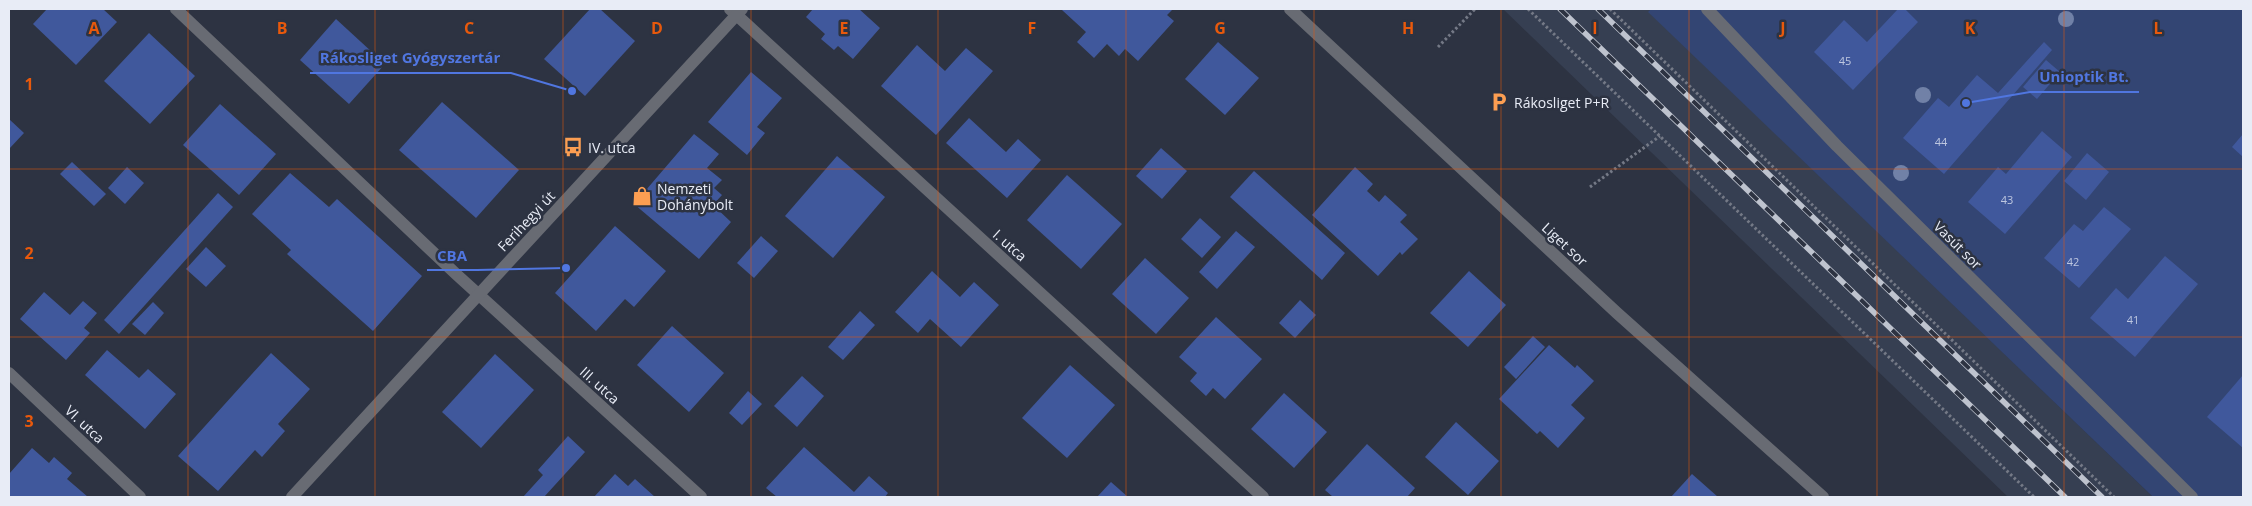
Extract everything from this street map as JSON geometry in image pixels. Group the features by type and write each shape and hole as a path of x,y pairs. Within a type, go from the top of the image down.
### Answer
{"street":[{"path":"176,9 478,294"},
{"name":"Liget sor","path":"1290,9 1617,313 1823,497"},
{"name":"Vasút sor","path":"1707,9 1837,146 2192,497"},
{"name":"Ferihegyi út","path":"292,497 736,11"},
{"name":"I. utca","path":"736,11 1263,497"},
{"name":"III. utca","path":"478,294 701,497"},
{"name":"VI. utca","path":"9,372 140,497"}],"path":[{"path":"1438,47 1475,9"},
{"path":"1528,9 2034,497"},
{"path":"1610,9 2114,497"},
{"path":"1590,186 1660,136"}],"shaded area":[{"path":"1503,9 1651,9 1649,12 2153,497 2008,497"},
{"path":"1651,9 2243,9 2243,497 2153,497 1648,12"}],"building":[{"path":"47,9 103,9 117,22 76,65 33,24"},
{"path":"590,9 600,9 635,41 585,96 544,59"},
{"path":"813,9 859,9 880,28 853,59 838,46 834,50 821,39 825,34 806,17"},
{"path":"1063,9 1170,9 1172,10 1167,15 1174,21 1138,61 1125,49 1119,56 1107,44 1094,58 1077,42 1086,32"},
{"path":"1898,9 1905,9 1918,22 1853,90 1814,52 1844,20 1867,42"},
{"path":"336,19 385,64 349,104 300,60"},
{"path":"149,33 195,76 150,124 104,81"},
{"path":"1218,42 1259,78 1225,115 1185,79"},
{"path":"2044,42 2052,50 1944,174 1903,138 1938,98 1949,107 1977,75 1998,93"},
{"path":"917,45 945,71 966,48 993,71 936,135 881,86"},
{"path":"2046,60 2060,72 2037,99 2023,87"},
{"path":"751,72 782,98 757,127 765,133 747,155 708,122"},
{"path":"442,102 519,170 476,218 399,150"},
{"path":"220,104 276,154 239,195 183,145"},
{"path":"969,118 1006,152 1018,139 1041,160 1007,198 946,143"},
{"path":"9,119 24,133 9,149"},
{"path":"2042,131 2072,157 2005,234 1968,202 1998,167 2006,174"},
{"path":"694,134 719,154 707,168 722,180 714,188 722,195 713,205 731,222 699,259 634,204"},
{"path":"2243,134 2243,157 2232,147"},
{"path":"1161,148 1187,171 1162,199 1136,176"},
{"path":"2087,153 2109,172 2086,200 2064,181"},
{"path":"837,156 885,197 833,258 785,216"},
{"path":"72,162 106,194 94,206 60,174"},
{"path":"127,167 144,183 125,204 108,188"},
{"path":"1355,167 1373,184 1367,191 1379,202 1385,195 1407,215 1400,222 1418,239 1402,255 1400,252 1378,276 1312,215"},
{"path":"1254,171 1345,253 1322,280 1230,197"},
{"path":"290,173 329,207 337,199 422,276 373,331 287,254 291,250 252,214"},
{"path":"1067,175 1122,224 1081,269 1027,220"},
{"path":"218,193 233,207 119,334 104,320"},
{"path":"2104,207 2131,229 2079,288 2044,258 2074,224 2083,231"},
{"path":"1200,218 1221,237 1202,258 1181,239"},
{"path":"615,226 666,271 634,307 625,299 596,331 555,293"},
{"path":"1236,231 1255,247 1217,289 1199,272"},
{"path":"761,236 778,251 754,278 737,263"},
{"path":"206,247 226,266 206,287 186,269"},
{"path":"2165,256 2198,284 2135,357 2090,318 2116,288 2128,299"},
{"path":"1145,258 1189,298 1156,334 1112,294"},
{"path":"932,271 960,297 974,282 999,305 961,347 930,319 918,333 895,312"},
{"path":"1469,271 1506,305 1468,347 1430,313"},
{"path":"44,292 70,315 83,301 97,313 84,328 90,333 66,360 20,319"},
{"path":"1300,300 1316,315 1295,338 1279,323"},
{"path":"153,302 164,313 145,335 132,324"},
{"path":"860,311 875,325 843,360 828,347"},
{"path":"1216,317 1262,359 1225,399 1213,388 1206,396 1190,381 1197,373 1179,357"},
{"path":"672,326 724,373 689,412 637,365"},
{"path":"1533,336 1545,347 1516,379 1504,367"},
{"path":"1549,345 1575,368 1577,365 1594,381 1571,405 1585,418 1558,448 1540,431 1537,434 1499,399"},
{"path":"107,350 139,378 148,369 176,394 145,429 85,375"},
{"path":"271,353 310,389 278,424 285,431 262,457 255,450 218,491 178,456"},
{"path":"495,354 534,390 481,448 442,412"},
{"path":"1070,365 1115,405 1067,458 1022,418"},
{"path":"2243,375 2243,448 2207,417"},
{"path":"802,376 824,396 797,427 774,406"},
{"path":"748,391 762,404 742,425 729,413"},
{"path":"1284,393 1327,432 1294,468 1251,429"},
{"path":"1456,422 1499,461 1468,495 1425,457"},
{"path":"568,436 585,452 544,497 523,497 543,475 538,470"},
{"path":"1367,444 1415,488 1407,497 1333,497 1325,490"},
{"path":"804,447 854,492 869,476 888,493 885,497 777,497 766,488"},
{"path":"32,448 49,463 54,457 72,473 67,479 88,497 9,497 9,474"},
{"path":"615,474 628,486 635,479 655,497 594,497"},
{"path":"1692,474 1718,497 1671,497"},
{"path":"1111,482 1128,497 1097,497"}],"railway":[{"path":"1560,9 2065,497"},
{"path":"1598,9 2102,497"}],"place":[{"name":"Rákosliget Gyógyszertár","path":"572,91"},
{"name":"Rákosliget P+R","path":"1499,102"},
{"name":"Unioptik Bt.","path":"1966,103"},
{"name":"IV. utca","path":"573,147"},
{"name":"Nemzeti Dohánybolt","path":"642,196"},
{"name":"CBA","path":"566,268"}]}
